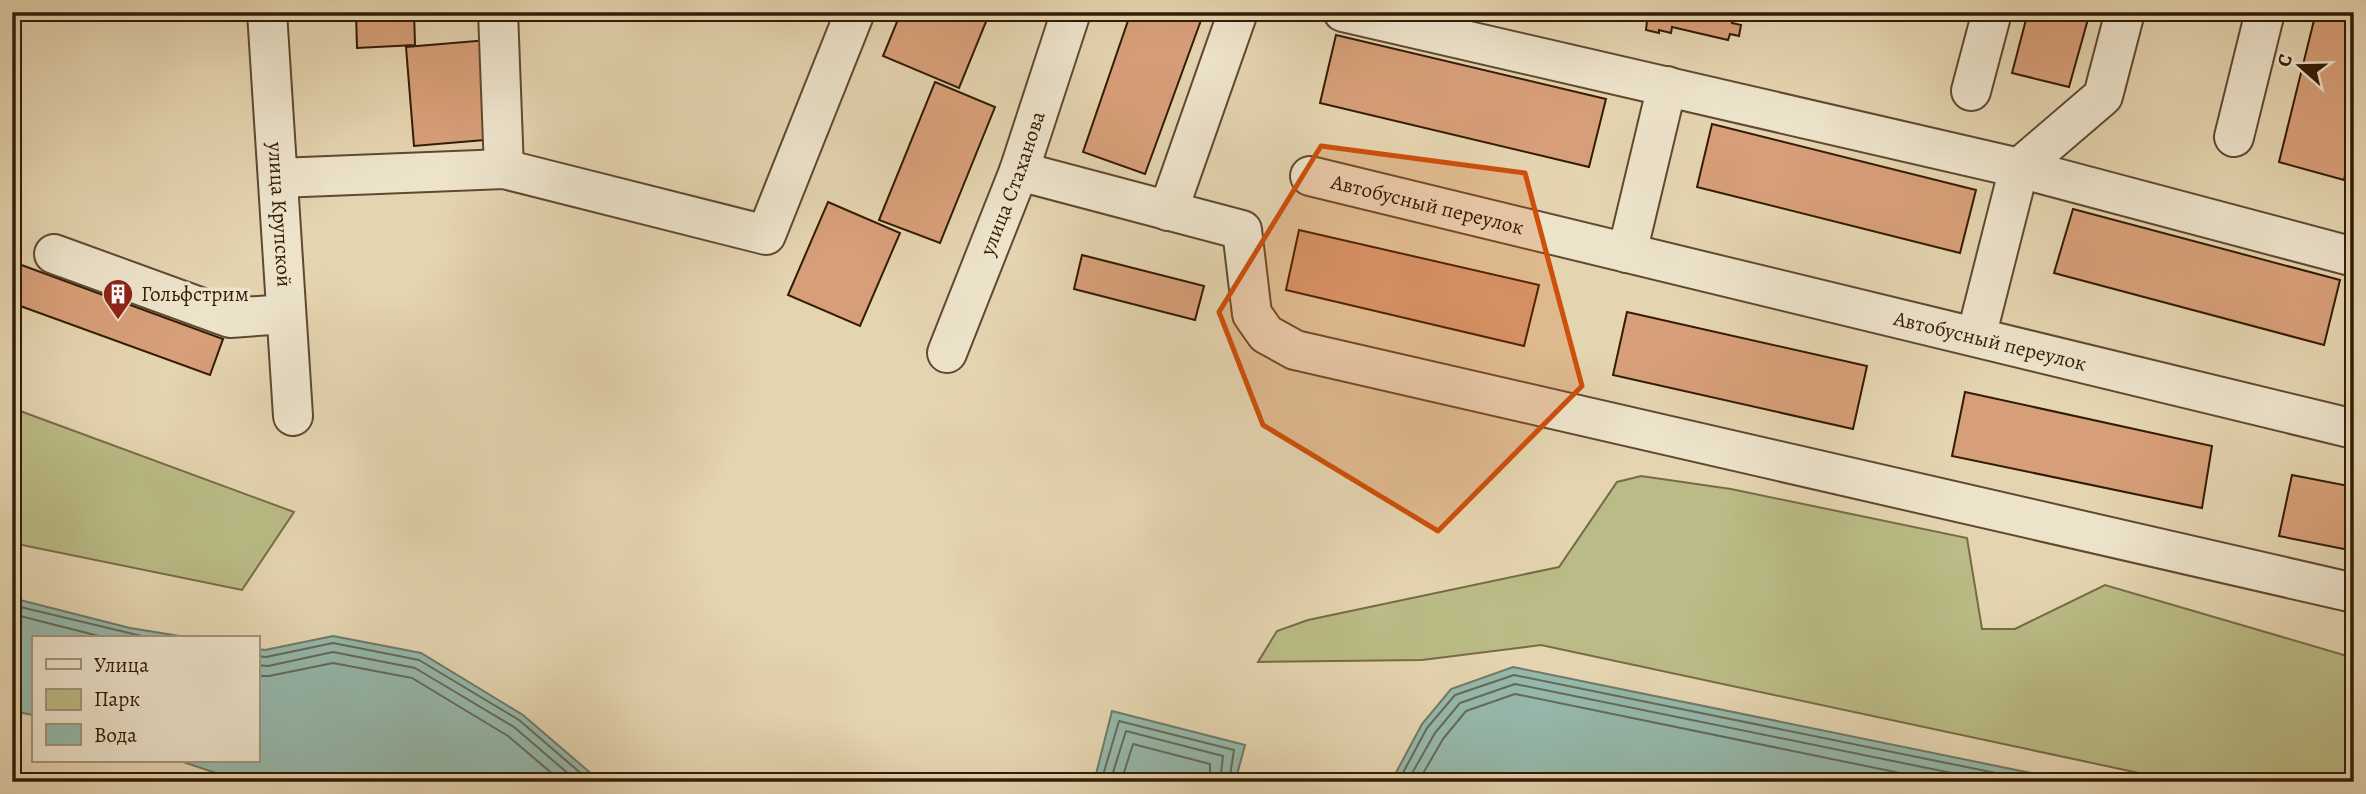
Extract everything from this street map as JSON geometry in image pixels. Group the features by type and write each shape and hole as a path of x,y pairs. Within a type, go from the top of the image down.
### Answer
{"street":[{"name":"улица Крупской","path":"267,12 293,416"},
{"path":"498,12 504,169"},
{"path":"278,178 504,169 766,235 855,12"},
{"name":"улица Стаханова","path":"947,353 1019,171 1071,12"},
{"path":"1168,211 1238,12"},
{"path":"1343,12 2019,168 2354,257"},
{"path":"1971,91 1992,12"},
{"path":"1976,337 2019,168 2103,96 2125,12"},
{"path":"2234,137 2266,12"},
{"path":"1628,253 1667,86"},
{"path":"1019,171 1242,230 1252,314 1266,334 1295,351 2354,593"},
{"name":"Автобусный переулок","path":"1310,176 2354,429"},
{"path":"54,254 230,318 286,314"}],"highlighted area":[{"path":"1321,146 1525,173 1582,386 1438,531 1263,425 1219,312"}],"green space":[{"path":"12,408 294,512 242,590 12,543"},
{"path":"1641,476 1731,489 1967,538 1982,629 2015,629 2105,585 2354,658 2354,782 2181,782 1541,645 1422,660 1258,662 1277,631 1308,620 1559,567 1617,482"}],"water":[{"path":"12,598 130,628 180,636 32,636 32,715 12,711"},
{"path":"333,636 421,653 523,715 601,782 243,782 183,762 259,762 259,649"},
{"path":"1513,667 2075,782 1391,782 1422,724 1451,689"},
{"path":"1112,711 1245,745 1235,782 1094,782"}],"building":[{"path":"356,12 414,12 415,45 357,48"},
{"path":"901,12 990,12 959,88 883,56"},
{"path":"1131,12 1204,12 1145,174 1083,152"},
{"path":"1648,12 1735,12 1732,23 1741,25 1739,36 1730,34 1728,40 1672,27 1671,33 1646,30"},
{"path":"2028,12 2090,12 2069,87 2012,73"},
{"path":"2316,12 2354,12 2354,141 2344,180 2279,162"},
{"path":"1336,35 1606,99 1589,167 1320,103"},
{"path":"488,40 496,139 414,146 406,47"},
{"path":"935,82 995,107 940,243 879,220"},
{"path":"1712,124 1976,190 1960,253 1697,187"},
{"path":"828,202 900,233 860,326 788,295"},
{"path":"2073,209 2340,280 2324,345 2054,273"},
{"path":"1299,230 1539,285 1524,346 1286,290"},
{"path":"1082,255 1204,286 1195,320 1074,289"},
{"name":"Гольфстрим","path":"16,263 223,339 210,375 12,303 12,274"},
{"path":"1627,312 1867,366 1853,429 1613,375"},
{"path":"1965,392 2212,446 2202,508 1952,456"},
{"path":"2292,475 2354,487 2354,551 2279,536"}],"place":[{"name":"Гольфстрим","path":"118,321"}]}
